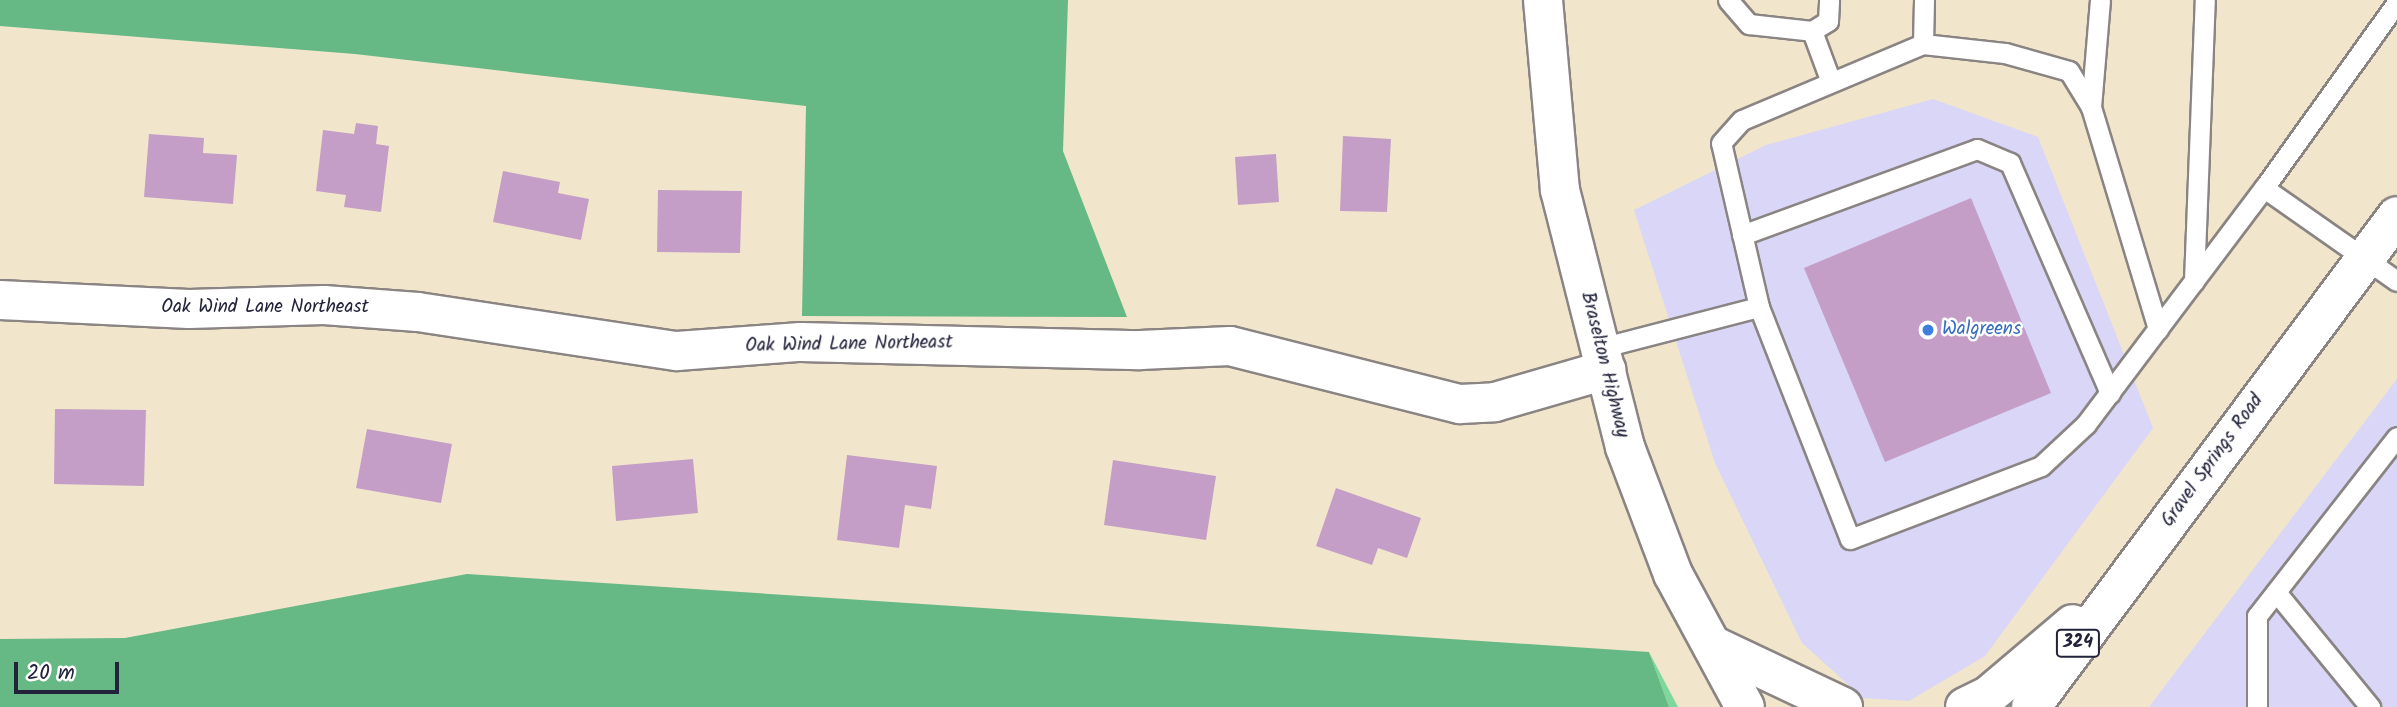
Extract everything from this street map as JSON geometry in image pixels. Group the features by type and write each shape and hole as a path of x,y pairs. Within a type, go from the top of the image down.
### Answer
{"main road":[{"name":"Braselton Highway","path":"1543,0 1560,190 1625,447 1673,574 1745,707"},
{"name":"Gravel Springs Road","path":"2031,707 2397,216"},
{"name":"Oak Wind Lane Northeast","path":"0,300 189,309 324,305 418,312 677,351 801,342 1230,346 1460,404 1495,402 1603,359"},
{"path":"1965,707 1988,696 2126,580"},
{"path":"1712,645 1843,707"}],"lane":[{"path":"1728,0 1749,24 1820,26"},
{"path":"1829,0 1820,26 1831,82"},
{"path":"1923,44 1924,0"},
{"path":"2091,107 2099,0"},
{"path":"2194,281 2205,0"},
{"path":"2158,329 2091,107 2069,71 2004,53 1923,44 1742,120 1721,143 1759,307 1850,539 2041,466 2110,393 2264,188 2397,2"},
{"path":"1742,235 1977,149 2010,163 2110,393"},
{"path":"2264,188 2397,281"},
{"path":"1603,359 1759,307"},
{"path":"2257,707 2258,617 2397,437"},
{"path":"2276,592 2370,707"}],"shaded area":[{"path":"1933,99 2038,137 2153,428 1985,656 1909,701 1863,698 1802,643 1715,463 1634,210 1766,145"},
{"path":"2397,379 2397,707 2149,707"}],"green space":[{"path":"0,0 1068,0 1063,151 1127,317 802,316 806,106 355,54 0,26"},
{"path":"467,574 1649,652 1669,707 0,707 0,639 125,638"},
{"path":"1649,652 1678,707 1669,707"}],"building":[{"path":"356,123 378,126 376,144 389,146 381,212 344,207 346,195 316,191 323,130 354,134"},
{"path":"149,134 204,138 203,153 237,155 233,204 144,197"},
{"path":"1343,136 1391,139 1387,212 1340,211"},
{"path":"1276,154 1279,202 1238,205 1235,157"},
{"path":"503,171 560,182 558,193 589,199 581,240 493,222"},
{"path":"658,190 742,191 740,253 657,252"},
{"name":"Walgreens","path":"1971,198 2051,393 1885,462 1804,268"},
{"path":"55,409 146,410 144,486 54,484"},
{"path":"367,429 452,444 441,503 356,488"},
{"path":"847,455 937,466 931,509 905,505 899,548 837,540"},
{"path":"693,459 698,513 616,521 612,466"},
{"path":"1113,460 1216,476 1206,540 1104,525"},
{"path":"1336,488 1421,518 1407,558 1378,548 1372,565 1316,546"}],"place":[{"name":"Walgreens","path":"1928,330"}]}
